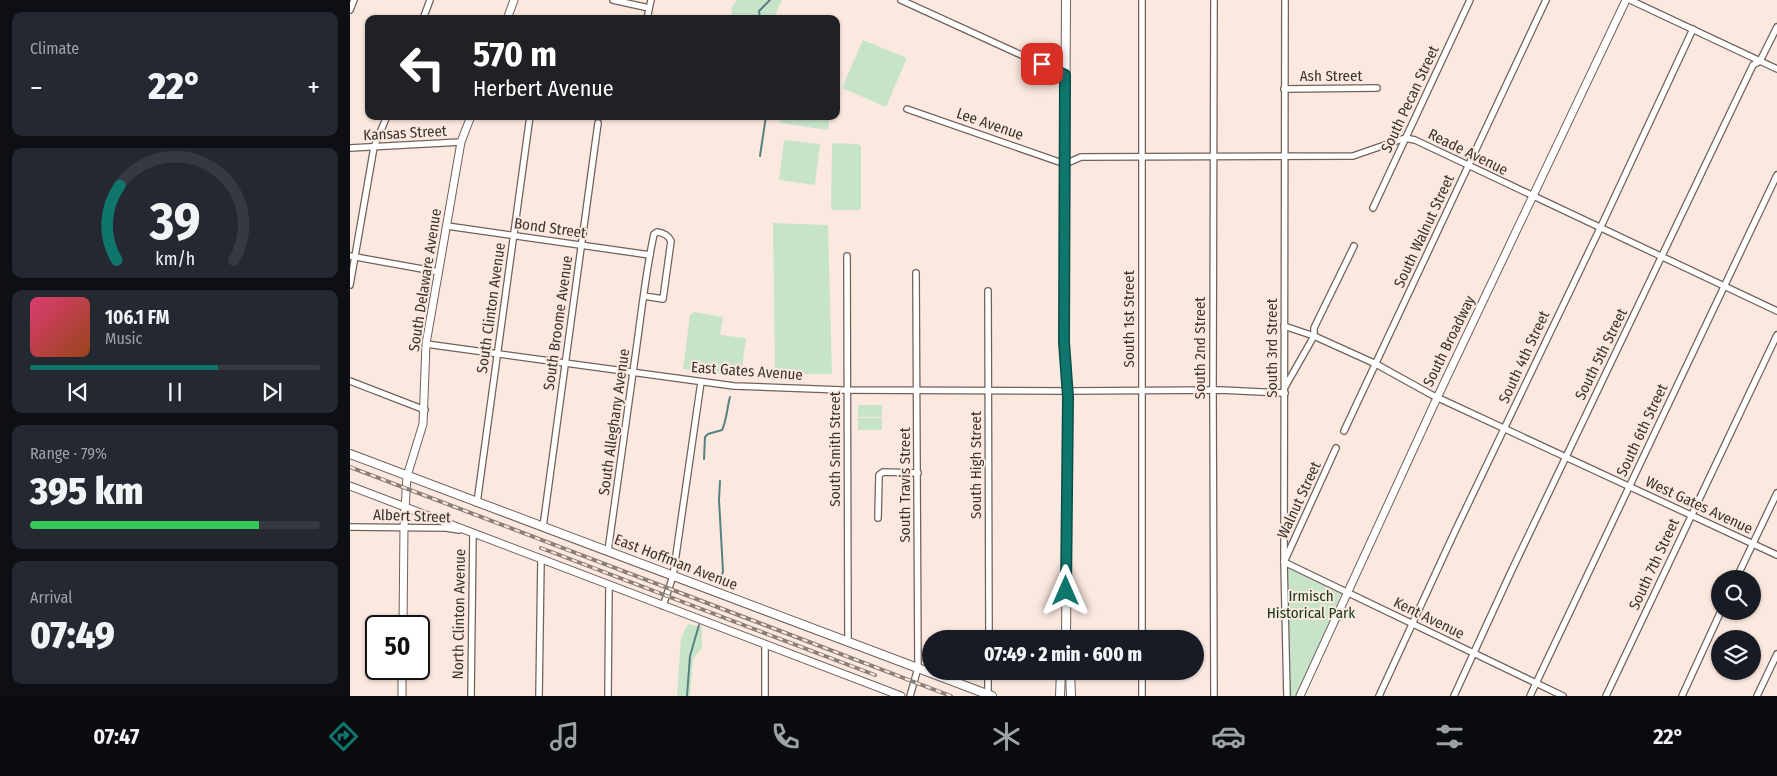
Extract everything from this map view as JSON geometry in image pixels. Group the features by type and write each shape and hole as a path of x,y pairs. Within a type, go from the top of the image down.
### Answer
{"main road":[{"path":"1064,1 1064,342 1068,391 1066,630"},
{"name":"East Hoffman Avenue","path":"350,454 990,695"},
{"path":"1060,696 1061,680"},
{"path":"1070,680 1070,696"}],"street":[{"path":"350,10 354,0"},
{"path":"424,15 430,0"},
{"path":"508,15 514,0"},
{"path":"613,0 649,8"},
{"path":"648,15 651,0"},
{"path":"901,0 1065,75"},
{"name":"South 1st Street","path":"1142,0 1142,630"},
{"name":"South 2nd Street","path":"1214,0 1212,390 1214,696"},
{"name":"South 3rd Street","path":"1285,0 1284,562 1287,696"},
{"name":"South Pecan Street","path":"1373,208 1470,0"},
{"name":"South Walnut Street","path":"1376,364 1546,0"},
{"name":"South Broadway","path":"1300,696 1346,592 1626,0"},
{"path":"1630,0 1777,69"},
{"name":"South 5th Street","path":"1454,696 1752,65 1760,61 1777,27"},
{"name":"South 4th Street","path":"1379,696 1413,623 1415,614 1693,29"},
{"name":"Ash Street","path":"1284,89 1377,88"},
{"name":"Lee Avenue","path":"907,109 1065,164"},
{"path":"350,285 352,257 374,147 385,120"},
{"name":"South Delaware Avenue","path":"403,615 404,528 407,476 423,424 426,344 461,142 469,120"},
{"name":"South Clinton Avenue","path":"477,503 529,120"},
{"name":"South Broome Avenue","path":"543,527 598,123"},
{"name":"Reade Avenue","path":"1065,164 1081,157 1353,156 1405,138 1415,140 1777,311"},
{"name":"Kansas Street","path":"350,148 461,142"},
{"name":"South 6th Street","path":"1530,696 1777,175"},
{"name":"Bond Street","path":"447,226 650,255"},
{"name":"South Alleghany Avenue","path":"608,551 633,373 644,296 650,255 655,233 661,232 672,241 662,298 644,296"},
{"path":"1068,391 1285,390 1314,336 1314,328 1354,246"},
{"name":"South Smith Street","path":"846,256 848,642"},
{"path":"352,257 439,272"},
{"name":"South Travis Street","path":"910,696 918,668 916,272"},
{"name":"South High Street","path":"988,291 989,630"},
{"name":"West Gates Avenue","path":"1284,326 1314,336 1376,364 1437,398 1777,555"},
{"name":"South 7th Street","path":"1606,696 1777,335"},
{"name":"East Gates Avenue","path":"426,344 734,386 848,390 1068,391"},
{"path":"1344,431 1376,364"},
{"path":"350,381 425,410"},
{"path":"663,606 673,576 701,382"},
{"name":"Walnut Street","path":"1284,562 1336,448"},
{"path":"878,518 879,475 883,472 918,473"},
{"path":"350,486 901,696"},
{"path":"1740,570 1777,493"},
{"name":"Albert Street","path":"350,527 446,528 473,533"},
{"name":"North Clinton Avenue","path":"471,696 473,533"},
{"path":"539,696 541,559"},
{"name":"Kent Avenue","path":"1284,562 1563,696"},
{"path":"608,696 609,585"},
{"path":"1682,696 1717,620"},
{"path":"765,644 765,696"},
{"path":"1757,696 1777,654"},
{"path":"402,680 402,696"},
{"path":"989,680 990,695"},
{"path":"1142,680 1142,696"}],"green space":[{"path":"737,0 782,0 775,15 732,15 731,8"},
{"path":"863,40 907,58 886,107 842,88"},
{"path":"780,120 829,120 828,130 780,123"},
{"path":"784,140 820,144 815,185 779,180"},
{"path":"834,143 858,144 861,146 861,208 859,210 834,210 831,208 832,146"},
{"path":"773,223 828,225 832,374 803,374 775,371"},
{"path":"694,312 723,317 720,335 746,338 741,376 683,369 690,315"},
{"path":"858,405 882,405 882,417 858,417"},
{"path":"858,418 882,418 882,430 858,430"},
{"name":"Irmisch Historical Park","path":"1288,568 1341,594 1297,696 1290,696"},
{"path":"688,624 702,627 702,648 693,659 690,696 677,696 681,638"}],"waterway":[{"path":"760,15 759,11 770,0"},
{"path":"760,156 765,120"},
{"path":"704,459 705,437 708,434 722,430 730,397"},
{"path":"720,481 719,500 723,571 721,579"},
{"path":"687,696 690,656 699,625"}],"railway":[{"path":"350,467 951,696"},
{"path":"541,548 875,675"}],"route":[{"path":"1042,64 1065,75 1064,342 1068,397 1066,591"}]}
